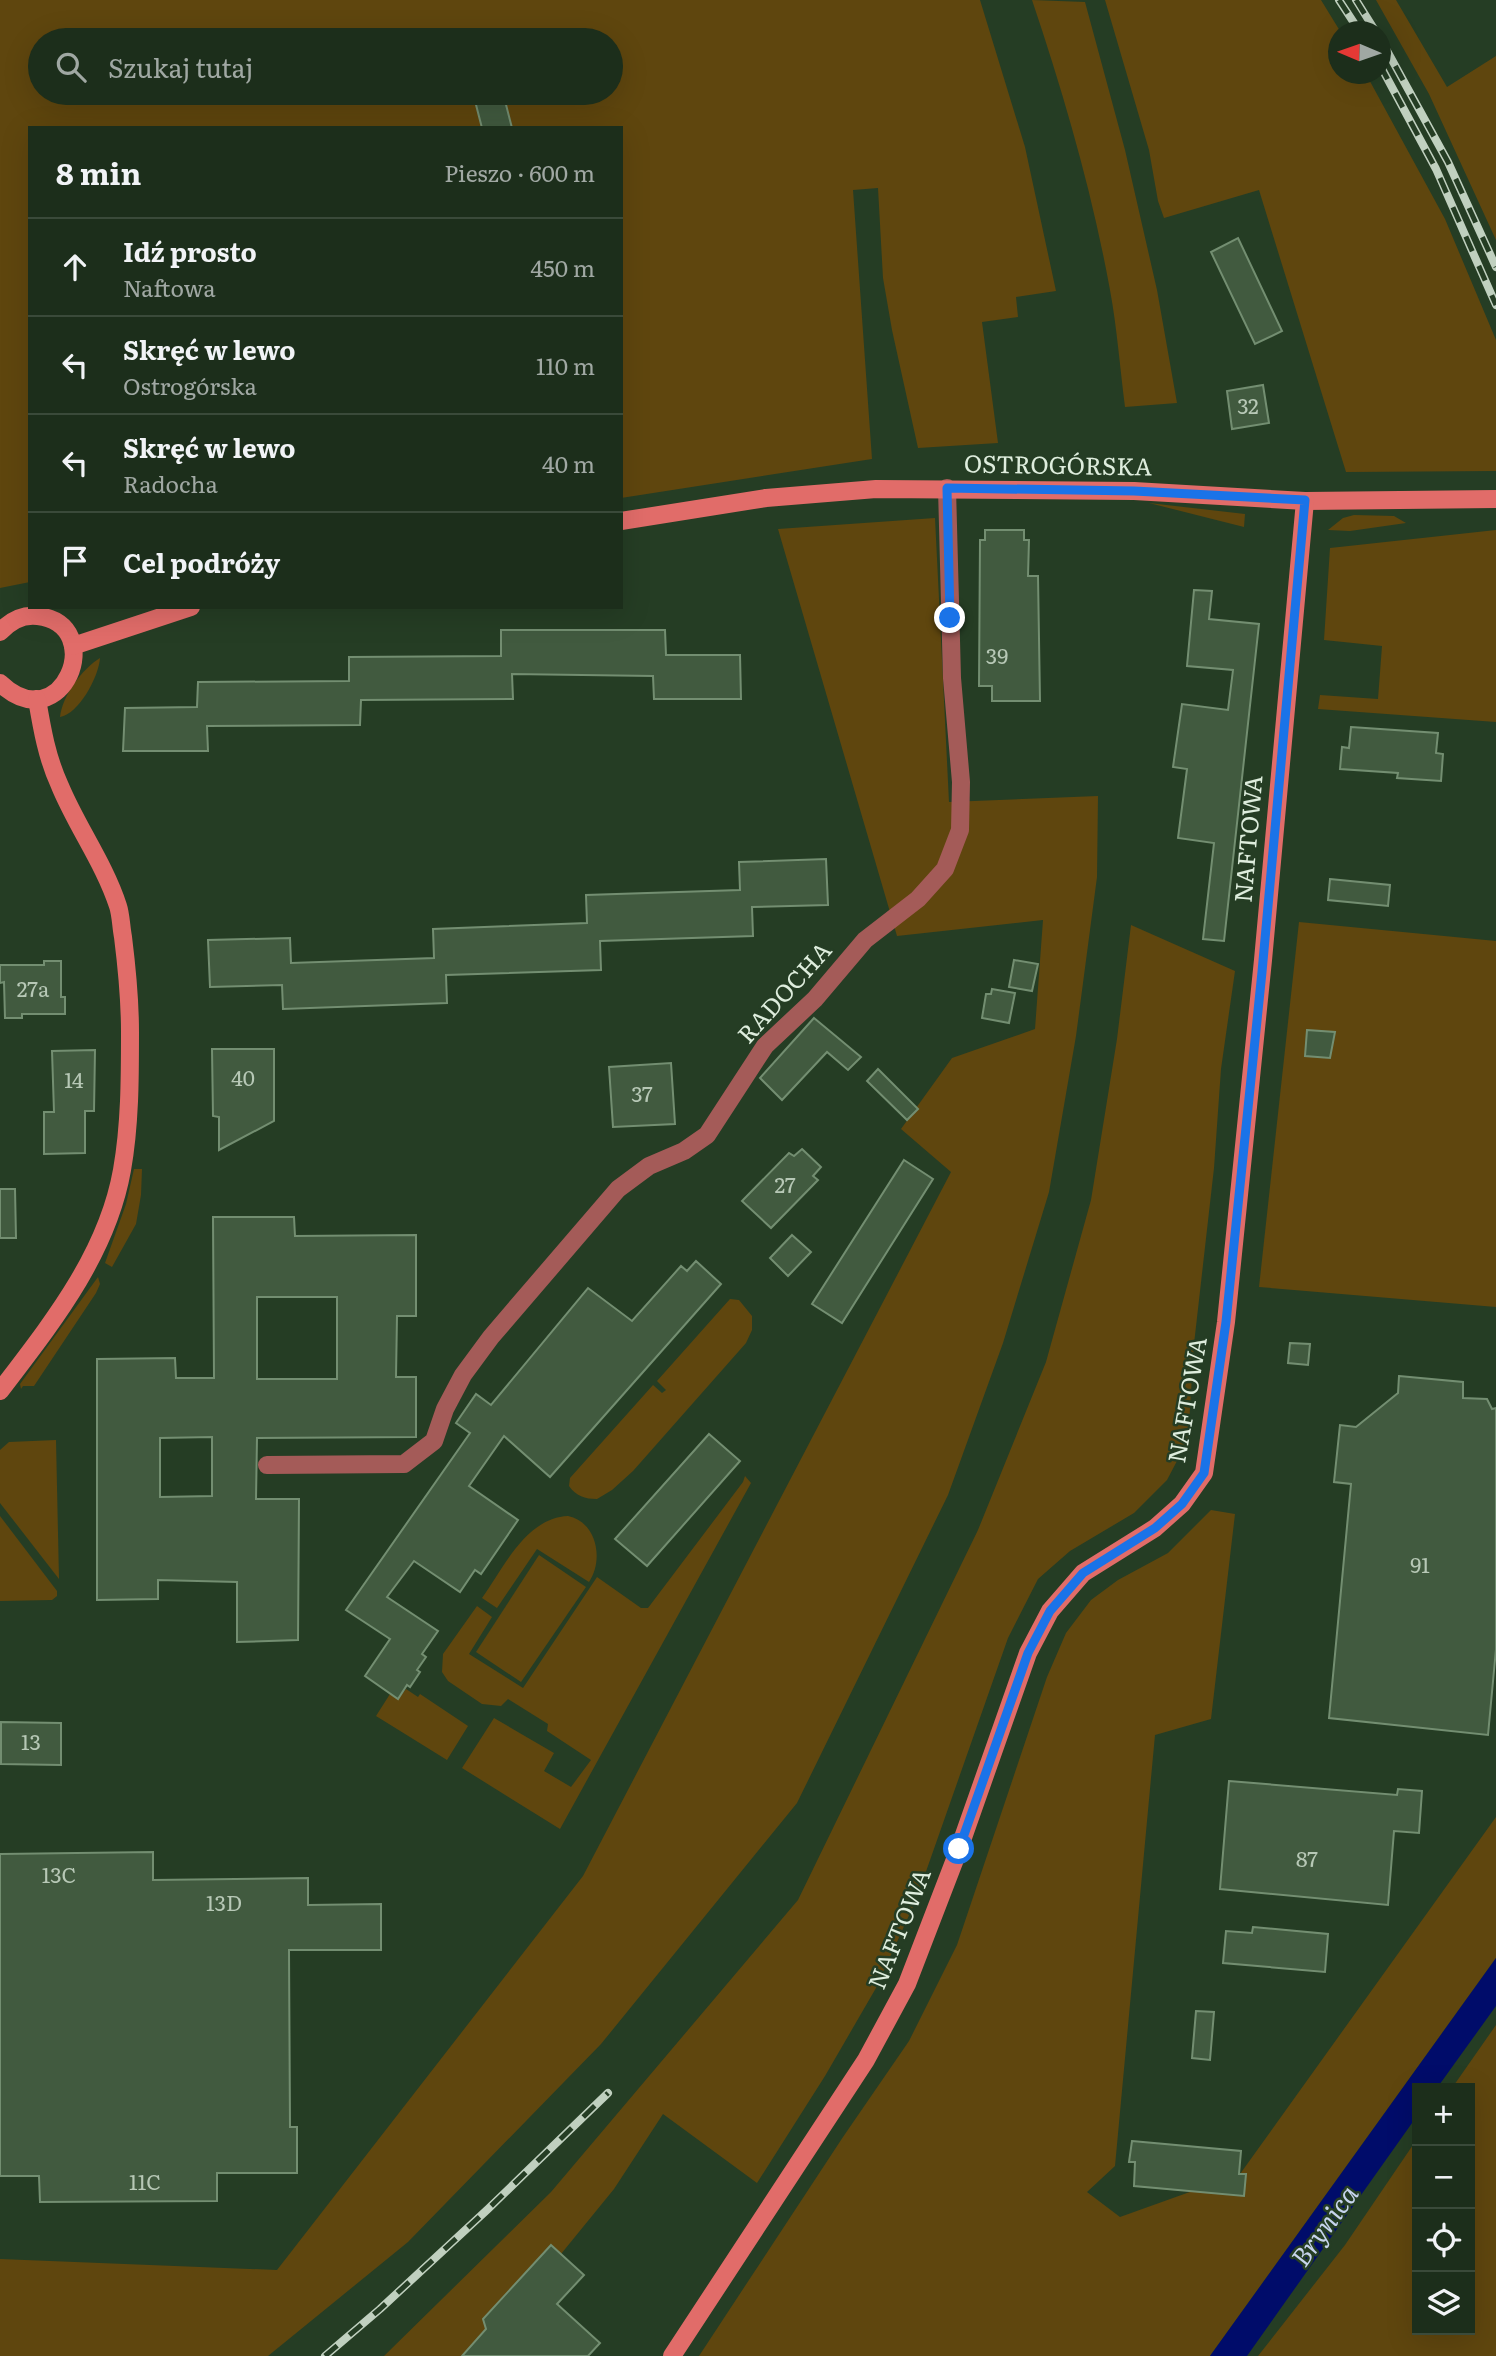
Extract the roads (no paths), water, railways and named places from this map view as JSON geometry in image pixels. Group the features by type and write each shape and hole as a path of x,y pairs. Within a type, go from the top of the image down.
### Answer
{"street":[{"name":"OSTROGÓRSKA","path":"623,521 765,498 817,493 947,488 1134,491 1305,500 1496,499"},
{"name":"RADOCHA","path":"267,1465 404,1464 434,1441 445,1409 470,1366 508,1317 618,1189 649,1166 684,1151 708,1135 765,1046 815,999 865,940 918,899 945,869 960,830 961,782 952,678 947,488"},
{"name":"NAFTOWA","path":"672,2356 866,2060 907,1984 959,1849 1028,1653 1050,1611 1083,1573 1155,1528 1182,1504 1204,1473 1226,1322 1262,972 1305,500"},
{"path":"73,646 185,609"},
{"path":"0,632 17,619 41,616 61,627 73,646 74,660 71,674 63,686 51,695 37,699 23,698 10,693 0,683"},
{"path":"0,1391 57,1317 101,1236 111,1212 122,1171 130,1087 130,987 119,907 93,849 60,788 49,759 37,699"}],"water":[{"name":"Brynica","path":"1496,1958 1496,2006 1441,2083 1412,2083 1412,2123 1247,2356 1210,2356"}],"railway":[{"path":"1339,0 1353,21"},
{"path":"1356,0 1369,21"},
{"path":"1391,58 1448,162 1496,267"},
{"path":"1390,84 1436,169 1496,305"},
{"path":"325,2356 488,2209 608,2093"}]}
